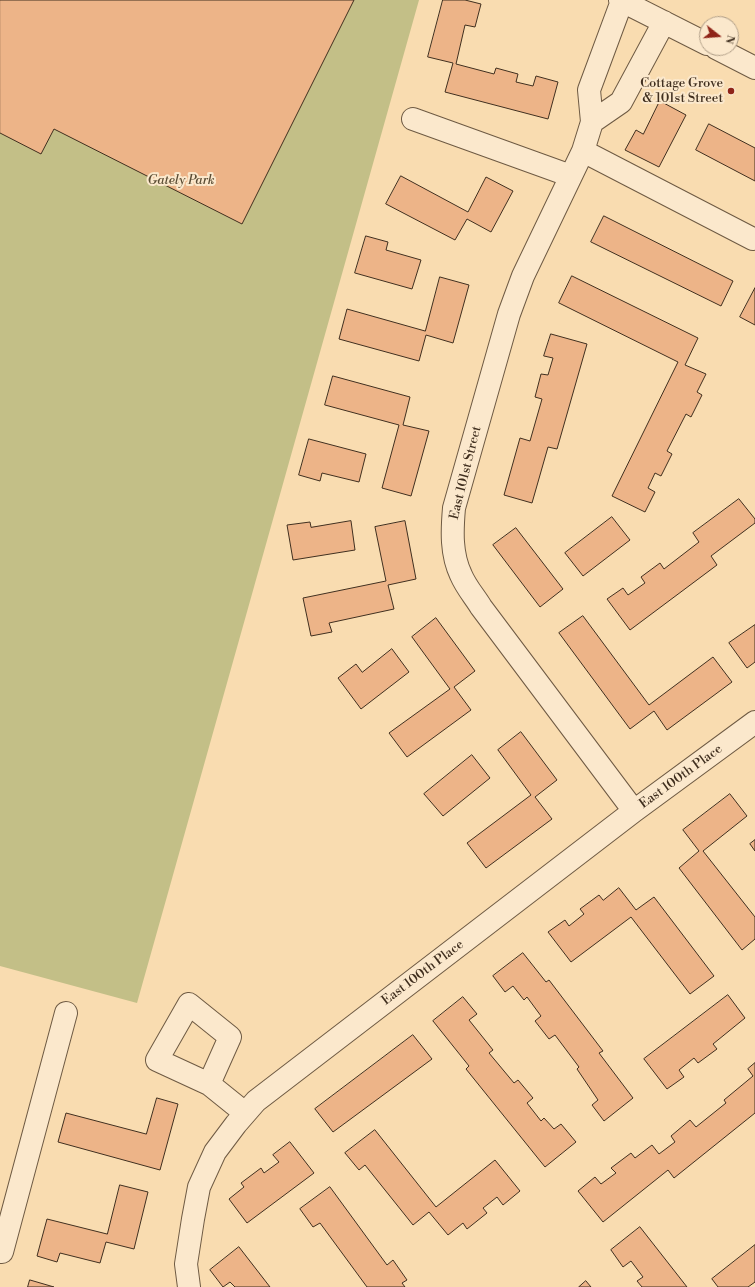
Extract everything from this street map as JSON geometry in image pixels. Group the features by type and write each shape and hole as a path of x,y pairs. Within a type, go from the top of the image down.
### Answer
{"street":[{"path":"621,1 699,40"},
{"name":"East 101st Street","path":"621,1 589,90 592,122 583,151 523,276 509,314 454,508 452,530 454,557 461,577 481,607 634,811"},
{"path":"592,122 621,102 664,22"},
{"path":"732,56 755,68"},
{"path":"413,119 571,176"},
{"path":"583,151 753,239"},
{"name":"East 100th Place","path":"189,1287 186,1264 199,1187 215,1152 256,1100 634,811 754,724"},
{"path":"0,1252 2,1252 66,1013"},
{"path":"209,1084 245,1113"}],"green space":[{"name":"Gately Park","path":"0,0 419,0 137,1003 0,966"}],"building":[{"path":"0,0 354,0 242,224 54,129 41,154 0,133"},
{"path":"443,0 465,0 481,4 475,27 465,25 456,64 494,74 496,68 518,74 516,82 533,86 536,76 558,82 548,119 445,92 453,63 428,57"},
{"path":"660,101 686,115 659,167 625,150 636,130 643,134"},
{"path":"709,124 755,148 755,181 696,150"},
{"path":"401,176 468,212 486,177 513,191 491,232 467,219 455,240 386,204"},
{"path":"604,216 733,281 721,306 591,242"},
{"path":"366,236 388,242 386,250 421,260 412,289 355,273"},
{"path":"572,276 698,338 685,365 706,374 697,392 702,395 691,417 686,414 667,451 672,454 661,476 655,473 648,488 655,492 645,512 612,496 678,362 559,303"},
{"path":"440,277 469,285 453,343 426,335 419,361 339,339 347,309 425,331"},
{"path":"755,288 755,325 740,317"},
{"path":"551,334 587,344 557,449 548,447 532,503 504,495 520,438 530,441 542,399 535,397 541,374 548,375 553,358 544,356"},
{"path":"333,376 410,397 403,425 429,431 411,496 382,488 399,425 325,405"},
{"path":"309,439 366,454 359,482 322,473 320,481 299,475"},
{"path":"739,499 755,519 755,523 711,556 717,565 630,630 607,599 623,588 628,595 645,583 641,577 660,563 664,569 699,542 693,533"},
{"path":"612,517 630,540 583,576 565,553"},
{"path":"351,521 355,550 293,560 287,525 310,522 311,527"},
{"path":"405,521 416,579 388,585 394,609 329,623 332,632 311,636 303,598 386,581 375,527"},
{"path":"516,528 563,589 540,607 493,545"},
{"path":"583,616 649,705 713,657 732,682 667,730 654,711 630,729 559,633"},
{"path":"436,618 475,671 454,687 471,710 407,757 389,733 450,689 412,637"},
{"path":"755,625 755,662 747,668 729,643"},
{"path":"392,649 409,672 361,709 338,678 356,664 362,672"},
{"path":"521,732 557,780 535,797 552,819 486,868 467,843 531,795 498,750"},
{"path":"472,755 490,778 443,816 424,794"},
{"path":"730,794 747,816 703,851 755,917 755,939 742,950 679,868 699,851 683,830"},
{"path":"755,840 755,851 750,844"},
{"path":"619,888 636,910 654,897 714,976 690,994 631,917 571,962 548,932 565,920 569,926 584,914 580,909 599,895 603,900"},
{"path":"523,953 546,982 549,980 603,1051 599,1053 633,1098 604,1121 592,1105 598,1100 577,1069 579,1067 555,1035 549,1039 535,1021 541,1016 527,997 524,1000 513,986 505,992 493,976"},
{"path":"728,995 745,1018 713,1044 717,1049 698,1063 694,1058 679,1070 684,1077 667,1089 644,1059"},
{"path":"463,997 477,1014 469,1020 493,1050 489,1053 514,1083 518,1080 533,1098 527,1103 541,1121 544,1118 554,1129 561,1124 576,1142 545,1167 466,1069 469,1066 433,1021"},
{"path":"413,1035 432,1059 333,1132 315,1109"},
{"path":"755,1063 755,1113 674,1178 668,1170 603,1222 578,1191 595,1177 601,1184 616,1173 611,1168 631,1153 635,1158 652,1145 659,1154 675,1142 671,1136 690,1120 696,1127 726,1103 724,1100 753,1076 748,1069"},
{"path":"157,1098 178,1104 160,1170 58,1142 66,1113 146,1134"},
{"path":"375,1130 436,1207 495,1160 520,1191 503,1205 497,1197 483,1208 487,1213 467,1229 463,1223 448,1235 429,1212 413,1225 365,1165 359,1170 345,1153"},
{"path":"290,1142 314,1173 247,1223 229,1199 244,1187 241,1183 261,1168 264,1173 279,1162 273,1155"},
{"path":"120,1185 148,1192 134,1249 106,1242 100,1263 60,1253 57,1262 37,1256 47,1219 107,1234"},
{"path":"330,1187 387,1265 393,1260 407,1280 402,1283 405,1287 367,1287 320,1223 313,1227 300,1209"},
{"path":"640,1227 687,1287 642,1287 637,1281 643,1277 631,1261 623,1267 611,1250"},
{"path":"755,1245 755,1282 748,1287 718,1287 712,1279"},
{"path":"239,1247 270,1287 235,1287 230,1282 223,1287 210,1270"},
{"path":"30,1280 54,1287 28,1287"},
{"path":"586,1281 591,1287 579,1287"}],"place":[{"name":"Cottage Grove & 101st Street","path":"731,91"}]}
